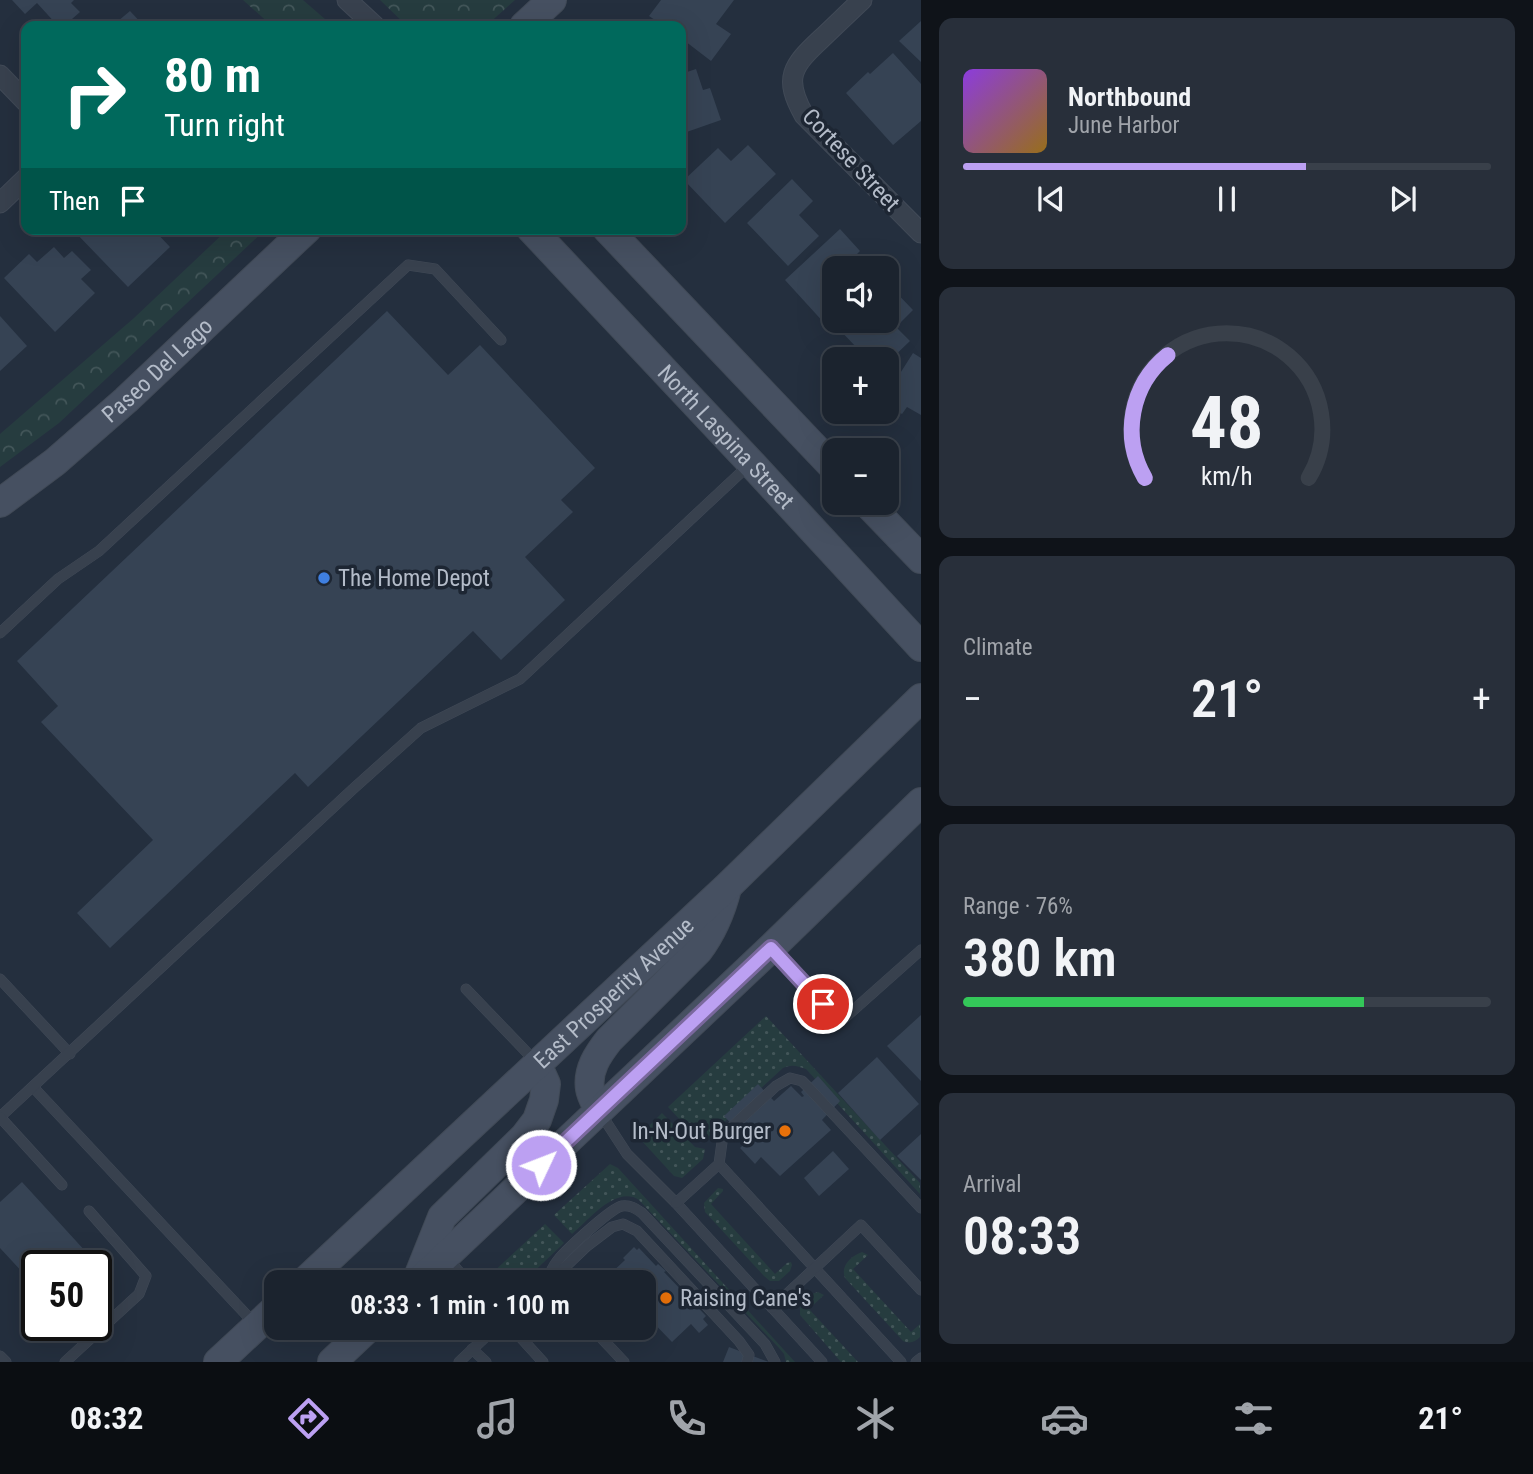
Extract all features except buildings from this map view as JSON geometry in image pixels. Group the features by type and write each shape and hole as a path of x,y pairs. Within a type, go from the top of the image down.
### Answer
{"main road":[{"path":"529,21 552,0"},
{"name":"Paseo Del Lago","path":"0,503 55,462 126,400 301,235"},
{"name":"North Laspina Street","path":"537,235 920,647"},
{"path":"613,235 822,455"},
{"path":"878,515 920,559"},
{"name":"East Prosperity Avenue","path":"317,1270 728,886 920,698"},
{"path":"430,1270 771,948 920,802"},
{"path":"598,1111 590,1088 593,1063 609,1040 691,958 709,936 721,913 728,886"},
{"path":"422,1270 442,1217 524,1138 537,1119 546,1084 537,1064"},
{"path":"218,1362 264,1320"},
{"path":"332,1362 355,1340"}],"street":[{"path":"347,0 370,21"},
{"name":"Cortese Street","path":"862,0 796,65 792,81 795,98 804,116 920,233"},
{"path":"0,75 21,97"},
{"path":"0,203 21,183"}],"lane":[{"path":"0,633 58,579 99,551 408,265 435,269 501,340"},
{"path":"62,1185 0,1117 421,728 520,679 751,463"},
{"path":"771,948 840,1022 920,950"},
{"path":"0,979 70,1054"},
{"path":"466,989 537,1064"},
{"path":"676,1203 719,1164 723,1135 784,1080 790,1078 797,1079 808,1087 920,1208"},
{"path":"33,1087 264,1314"},
{"path":"598,1111 628,1154 822,1362"},
{"path":"719,1164 901,1362"},
{"path":"553,1270 557,1261 604,1217 616,1208 632,1206 642,1213 765,1344 775,1362"},
{"path":"65,1362 139,1294 146,1276 89,1211"},
{"path":"562,1270 612,1227 623,1224 637,1231 739,1340 749,1355 747,1362"},
{"path":"772,1308 861,1225 920,1290"},
{"path":"445,1256 457,1270"},
{"path":"458,1362 482,1340"},
{"path":"523,1340 543,1362"},
{"path":"603,1340 624,1362"},
{"path":"472,1349 486,1362"},
{"path":"0,1356 6,1362"},
{"path":"916,1362 920,1358"}],"green space":[{"path":"243,0 303,0 327,21 266,21"},
{"path":"380,0 515,0 492,21 402,21"},
{"path":"222,235 260,235 59,423 0,467 0,434 134,318"},
{"path":"766,1016 920,1183 920,1194 806,1069 794,1066 783,1068 709,1136 709,1139 698,1139 668,1107"},
{"path":"662,1113 695,1147 705,1149 703,1159 682,1178 674,1176 641,1140 640,1135"},
{"path":"610,1164 618,1168 795,1362 786,1362 779,1348 639,1200 621,1197 612,1200 572,1234 554,1215"},
{"path":"718,1188 723,1191 711,1204 775,1274 791,1262 790,1271 779,1281 770,1281 764,1276 705,1212 704,1203"},
{"path":"545,1224 564,1243 536,1270 495,1270"},
{"path":"862,1252 868,1255 853,1269 911,1332 920,1324 920,1337 916,1340 903,1341 845,1278 844,1269 848,1262"},
{"path":"818,1292 824,1295 809,1309 858,1362 841,1362 800,1315 800,1306 812,1294"}],"place":[{"name":"The Home Depot","path":"324,578"},
{"name":"In-N-Out Burger","path":"785,1131"},
{"name":"Raising Cane's","path":"666,1298"}],"route":[{"path":"541,1165 771,948 823,1004"}]}
